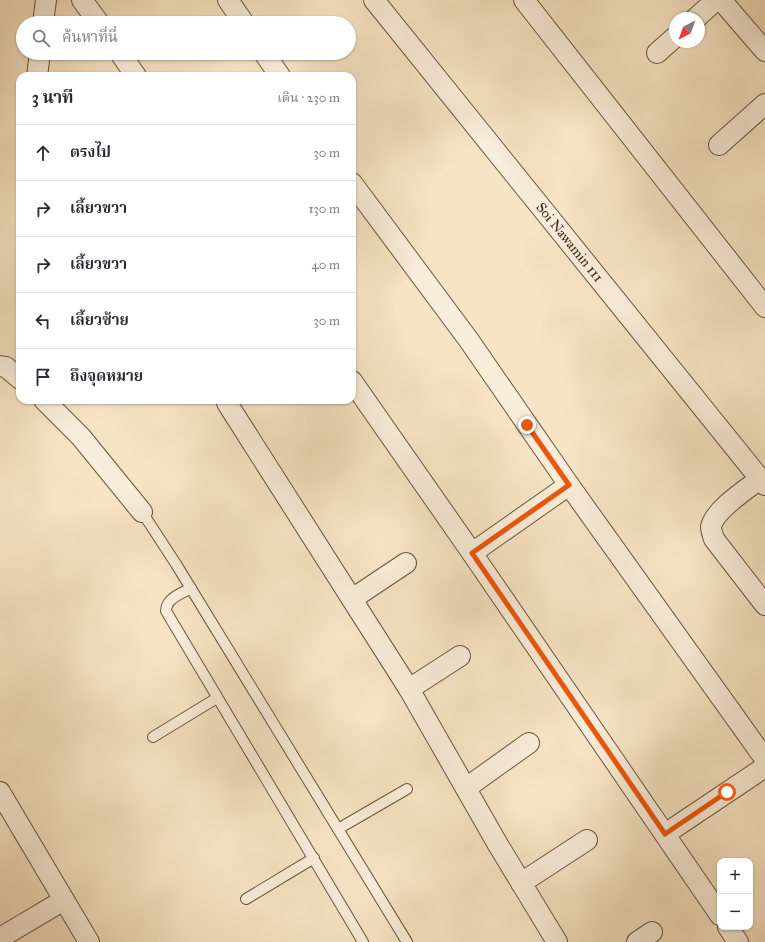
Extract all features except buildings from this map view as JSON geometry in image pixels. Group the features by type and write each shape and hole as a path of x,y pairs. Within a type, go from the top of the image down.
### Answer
{"street":[{"path":"44,16 46,0"},
{"path":"82,0 94,16"},
{"path":"228,0 239,16"},
{"name":"Soi Nawamin 111","path":"374,0 763,482"},
{"path":"524,0 765,307"},
{"path":"703,12 716,0"},
{"path":"721,0 765,51"},
{"path":"657,53 669,42"},
{"path":"38,72 39,60"},
{"path":"125,60 133,72"},
{"path":"269,60 277,72"},
{"path":"719,145 765,104"},
{"path":"356,188 468,340 569,485 765,759"},
{"path":"356,388 472,553 717,911"},
{"path":"48,404 81,437 142,512"},
{"path":"228,404 409,689 497,843 557,942"},
{"path":"763,482 720,511 713,521 711,529 714,539 765,605"},
{"path":"472,553 569,485"},
{"path":"352,599 406,563"},
{"path":"409,689 460,656"},
{"path":"466,788 529,742"},
{"path":"665,834 765,767"},
{"path":"0,792 90,942"},
{"path":"521,883 587,840"},
{"path":"0,938 64,900"},
{"path":"730,930 738,942"}],"lane":[{"path":"142,512 191,588 407,942"},
{"path":"191,588 170,600 166,607 166,611 363,942"},
{"path":"153,737 217,698"},
{"path":"338,829 407,789"},
{"path":"246,899 314,858"}],"route":[{"path":"527,425 569,485 472,553 665,834 727,792"}]}
